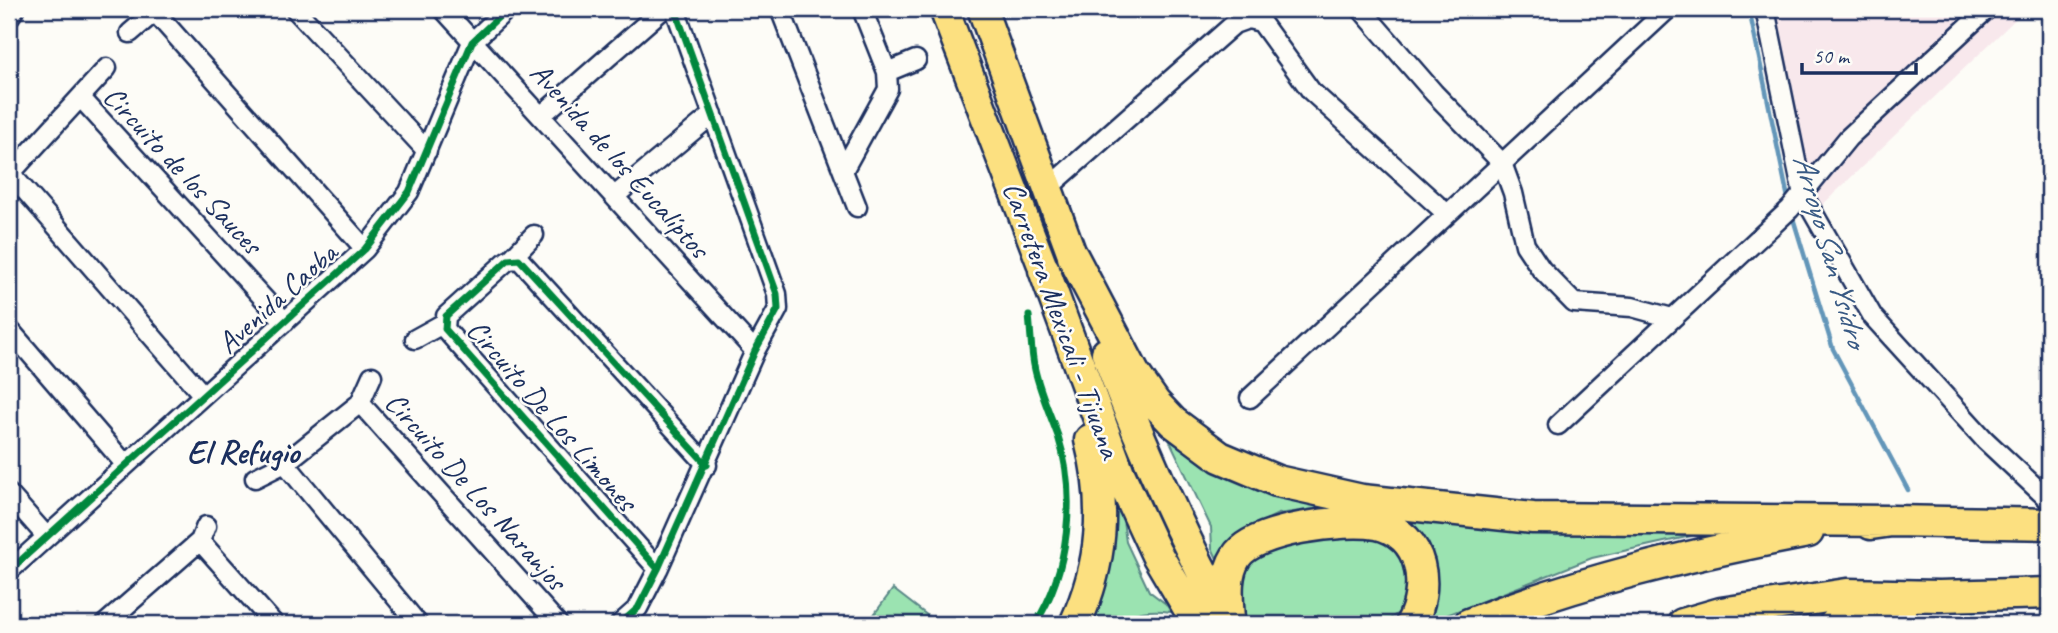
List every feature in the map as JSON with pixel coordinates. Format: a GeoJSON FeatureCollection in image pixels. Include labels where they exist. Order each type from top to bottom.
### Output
{"type":"FeatureCollection","features":[{"type":"Feature","properties":{"kind":"highway"},"geometry":{"type":"LineString","coordinates":[[1073,257],[1134,373],[1173,422],[1220,457],[1277,481],[1362,500],[1533,518],[2049,524]]}},
{"type":"Feature","properties":{"kind":"highway","name":"Carretera Mexicali - Tijuana"},"geometry":{"type":"LineString","coordinates":[[1073,257],[1147,458],[1183,537],[1229,624]]}},
{"type":"Feature","properties":{"kind":"highway"},"geometry":{"type":"LineString","coordinates":[[1044,270],[1097,467],[1100,491],[1102,515],[1096,570],[1075,624]]}},
{"type":"Feature","properties":{"kind":"highway","name":"Carretera Mexicali - Tijuana"},"geometry":{"type":"LineString","coordinates":[[1044,270],[1119,473],[1156,553],[1198,624]]}},
{"type":"Feature","properties":{"kind":"highway"},"geometry":{"type":"LineString","coordinates":[[1469,624],[1536,598],[1684,555],[1820,530],[1892,521]]}},
{"type":"Feature","properties":{"kind":"highway"},"geometry":{"type":"LineString","coordinates":[[1229,624],[1229,574],[1244,547],[1272,533],[1358,524],[1377,524],[1389,529],[1417,556],[1422,570],[1423,596],[1410,624]]}},
{"type":"Feature","properties":{"kind":"highway"},"geometry":{"type":"LineString","coordinates":[[1684,624],[1721,613],[1847,594],[1940,596],[2049,593]]}},
{"type":"Feature","properties":{"kind":"highway"},"geometry":{"type":"LineString","coordinates":[[1835,624],[1940,596]]}},
{"type":"Feature","properties":{"kind":"main road","name":"Carretera Mexicali - Tijuana"},"geometry":{"type":"LineString","coordinates":[[944,9],[1044,270]]}},
{"type":"Feature","properties":{"kind":"main road","name":"Carretera Mexicali - Tijuana"},"geometry":{"type":"LineString","coordinates":[[982,9],[1073,257]]}},
{"type":"Feature","properties":{"kind":"street"},"geometry":{"type":"LineString","coordinates":[[9,15],[13,9]]}},
{"type":"Feature","properties":{"kind":"street"},"geometry":{"type":"LineString","coordinates":[[295,9],[427,151]]}},
{"type":"Feature","properties":{"kind":"street","name":"Avenida de los Eucalíptos"},"geometry":{"type":"LineString","coordinates":[[443,9],[616,195],[755,351]]}},
{"type":"Feature","properties":{"kind":"street","name":"Avenida Caoba"},"geometry":{"type":"LineString","coordinates":[[9,571],[365,249],[409,192],[472,42],[507,9]]}},
{"type":"Feature","properties":{"kind":"street"},"geometry":{"type":"LineString","coordinates":[[542,115],[663,9]]}},
{"type":"Feature","properties":{"kind":"street"},"geometry":{"type":"LineString","coordinates":[[621,624],[638,608],[658,569],[755,351],[778,309],[777,294],[713,114],[676,12],[671,9]]}},
{"type":"Feature","properties":{"kind":"street"},"geometry":{"type":"LineString","coordinates":[[780,9],[857,207]]}},
{"type":"Feature","properties":{"kind":"street"},"geometry":{"type":"LineString","coordinates":[[844,169],[888,89],[887,72],[862,9]]}},
{"type":"Feature","properties":{"kind":"street"},"geometry":{"type":"LineString","coordinates":[[1360,9],[1434,93],[1502,163],[1525,245],[1541,269],[1574,303],[1632,307],[1672,318]]}},
{"type":"Feature","properties":{"kind":"street"},"geometry":{"type":"LineString","coordinates":[[1250,398],[1668,9]]}},
{"type":"Feature","properties":{"kind":"street"},"geometry":{"type":"LineString","coordinates":[[1765,9],[1803,195],[1873,317],[1985,440],[2049,500]]}},
{"type":"Feature","properties":{"kind":"street"},"geometry":{"type":"LineString","coordinates":[[1558,425],[1803,195],[1848,138],[1987,9]]}},
{"type":"Feature","properties":{"kind":"street"},"geometry":{"type":"LineString","coordinates":[[130,33],[156,11],[365,249]]}},
{"type":"Feature","properties":{"kind":"street"},"geometry":{"type":"LineString","coordinates":[[1048,188],[1234,24],[1252,14],[1261,22],[1311,91],[1447,214]]}},
{"type":"Feature","properties":{"kind":"street"},"geometry":{"type":"LineString","coordinates":[[887,72],[916,60]]}},
{"type":"Feature","properties":{"kind":"street"},"geometry":{"type":"LineString","coordinates":[[81,98],[107,68]]}},
{"type":"Feature","properties":{"kind":"street","name":"Circuito de los Sauces"},"geometry":{"type":"LineString","coordinates":[[203,395],[10,174],[81,98],[285,322]]}},
{"type":"Feature","properties":{"kind":"street"},"geometry":{"type":"LineString","coordinates":[[616,195],[713,114]]}},
{"type":"Feature","properties":{"kind":"street","name":"Circuito De Los Limones"},"geometry":{"type":"LineString","coordinates":[[534,235],[446,316],[444,323],[454,339],[658,569]]}},
{"type":"Feature","properties":{"kind":"street"},"geometry":{"type":"LineString","coordinates":[[513,257],[519,259],[706,465]]}},
{"type":"Feature","properties":{"kind":"street"},"geometry":{"type":"LineString","coordinates":[[415,339],[444,323]]}},
{"type":"Feature","properties":{"kind":"street"},"geometry":{"type":"LineString","coordinates":[[9,329],[125,464]]}},
{"type":"Feature","properties":{"kind":"street"},"geometry":{"type":"LineString","coordinates":[[360,403],[372,376]]}},
{"type":"Feature","properties":{"kind":"street","name":"Circuito De Los Naranjos"},"geometry":{"type":"LineString","coordinates":[[256,478],[285,463],[360,403],[558,624]]}},
{"type":"Feature","properties":{"kind":"street"},"geometry":{"type":"LineString","coordinates":[[285,463],[418,624]]}},
{"type":"Feature","properties":{"kind":"street"},"geometry":{"type":"LineString","coordinates":[[9,494],[46,536]]}},
{"type":"Feature","properties":{"kind":"street"},"geometry":{"type":"LineString","coordinates":[[105,624],[124,618],[203,533],[274,624]]}},
{"type":"Feature","properties":{"kind":"shaded area"},"geometry":{"type":"Polygon","coordinates":[[[1770,9],[2026,9],[1814,213],[1770,9]]]}},
{"type":"Feature","properties":{"kind":"green space"},"geometry":{"type":"Polygon","coordinates":[[[1154,408],[1281,489],[1732,527],[1592,558],[1424,624],[1436,598],[1435,559],[1417,531],[1363,508],[1315,509],[1278,514],[1247,529],[1228,545],[1220,565],[1212,548],[1211,527],[1154,408]]]}},
{"type":"Feature","properties":{"kind":"green space"},"geometry":{"type":"Polygon","coordinates":[[[1114,497],[1122,513],[1126,542],[1149,591],[1166,604],[1171,612],[1146,611],[1085,624],[1114,497]]]}},
{"type":"Feature","properties":{"kind":"green space"},"geometry":{"type":"Polygon","coordinates":[[[1326,533],[1390,538],[1413,582],[1402,610],[1383,624],[1244,624],[1242,591],[1249,563],[1269,548],[1326,533]]]}},
{"type":"Feature","properties":{"kind":"green space"},"geometry":{"type":"Polygon","coordinates":[[[893,589],[928,616],[922,624],[867,624],[893,589]]]}},
{"type":"Feature","properties":{"kind":"waterway","name":"Arroyo San Ysidro"},"geometry":{"type":"LineString","coordinates":[[1749,9],[1789,203]]}},
{"type":"Feature","properties":{"kind":"waterway","name":"Arroyo San Ysidro"},"geometry":{"type":"LineString","coordinates":[[1792,215],[1833,349],[1908,490]]}},
{"type":"Feature","properties":{"kind":"waterway","name":"Arroyo San Ysidro"},"geometry":{"type":"LineString","coordinates":[[1974,614],[1979,624]]}},
{"type":"Feature","properties":{"kind":"cycle path"},"geometry":{"type":"LineString","coordinates":[[9,571],[365,249],[409,192],[472,42],[507,9]]}},
{"type":"Feature","properties":{"kind":"cycle path"},"geometry":{"type":"LineString","coordinates":[[620,624],[638,608],[658,569],[755,351],[778,309],[777,294],[676,12],[672,9]]}},
{"type":"Feature","properties":{"kind":"cycle path"},"geometry":{"type":"LineString","coordinates":[[658,569],[445,329],[446,316],[508,260],[519,259],[707,465]]}},
{"type":"Feature","properties":{"kind":"cycle path"},"geometry":{"type":"LineString","coordinates":[[1029,316],[1035,370],[1064,459],[1068,508],[1056,581],[1035,624]]}},
{"type":"Feature","properties":{"kind":"district","name":"El Refugio"},"geometry":{"type":"Point","coordinates":[243,451]}}]}
